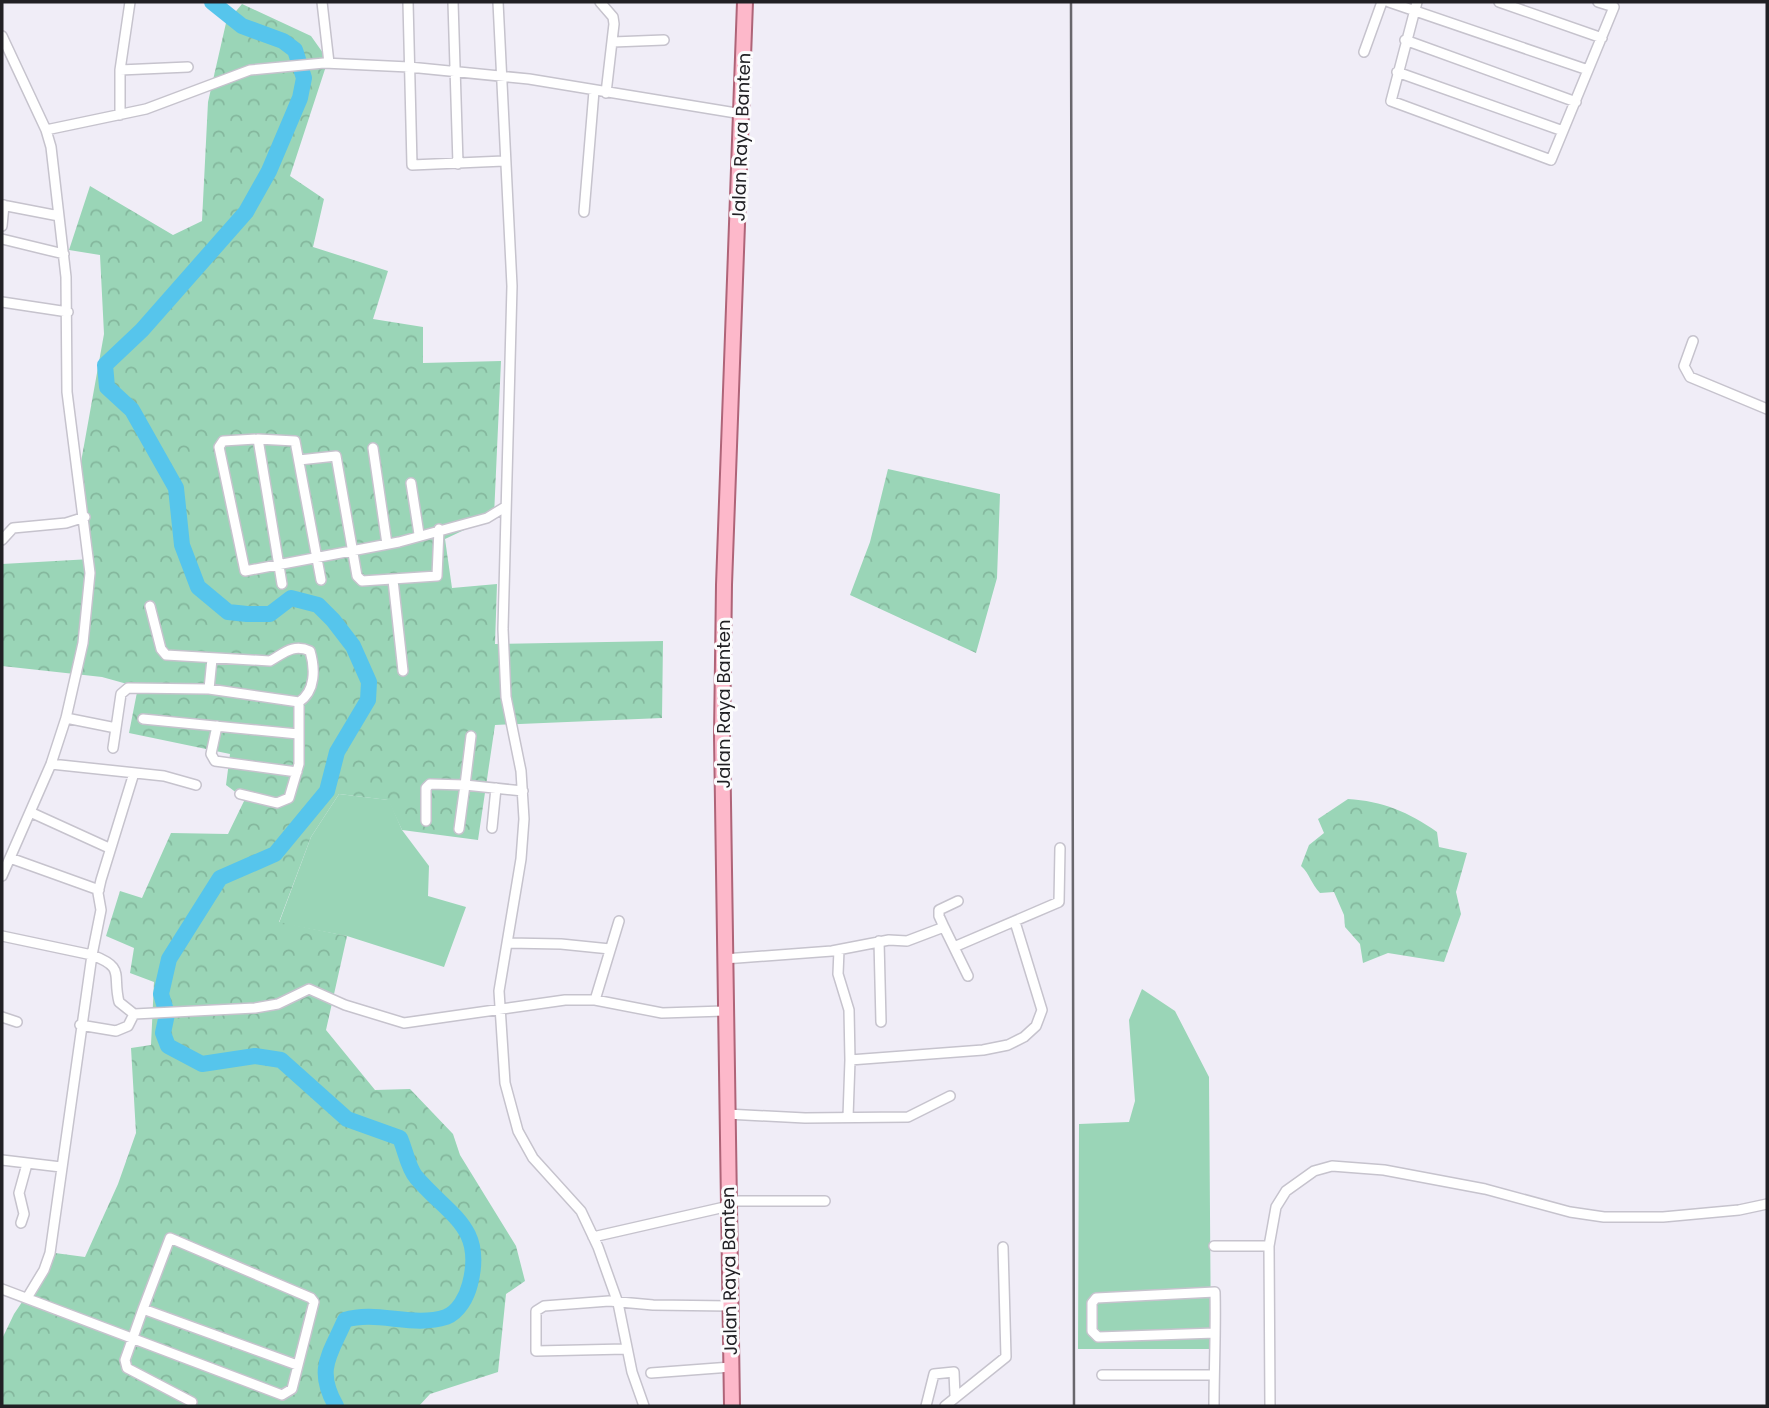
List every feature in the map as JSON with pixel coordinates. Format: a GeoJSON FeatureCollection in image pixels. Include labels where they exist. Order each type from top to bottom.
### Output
{"type":"FeatureCollection","features":[{"type":"Feature","properties":{"kind":"main road","name":"Jalan Raya Banten"},"geometry":{"type":"LineString","coordinates":[[732,1406],[724,1011],[723,585],[745,2]]}},
{"type":"Feature","properties":{"kind":"street"},"geometry":{"type":"LineString","coordinates":[[120,115],[120,70],[130,2]]}},
{"type":"Feature","properties":{"kind":"street"},"geometry":{"type":"LineString","coordinates":[[322,2],[326,63]]}},
{"type":"Feature","properties":{"kind":"street"},"geometry":{"type":"LineString","coordinates":[[408,2],[412,165],[504,161]]}},
{"type":"Feature","properties":{"kind":"street"},"geometry":{"type":"LineString","coordinates":[[453,2],[458,164]]}},
{"type":"Feature","properties":{"kind":"street"},"geometry":{"type":"LineString","coordinates":[[498,2],[512,286],[503,629],[506,697],[523,791],[521,859],[500,980],[505,1083],[518,1130],[533,1158],[581,1211],[593,1237],[618,1303],[626,1349],[644,1406]]}},
{"type":"Feature","properties":{"kind":"street"},"geometry":{"type":"LineString","coordinates":[[600,2],[613,17],[606,93]]}},
{"type":"Feature","properties":{"kind":"street"},"geometry":{"type":"LineString","coordinates":[[1364,52],[1382,2]]}},
{"type":"Feature","properties":{"kind":"street"},"geometry":{"type":"LineString","coordinates":[[1389,2],[1415,6],[1588,70]]}},
{"type":"Feature","properties":{"kind":"street"},"geometry":{"type":"LineString","coordinates":[[1499,2],[1602,38]]}},
{"type":"Feature","properties":{"kind":"street"},"geometry":{"type":"LineString","coordinates":[[1415,6],[1391,102],[1551,160],[1614,8],[1598,2]]}},
{"type":"Feature","properties":{"kind":"street"},"geometry":{"type":"LineString","coordinates":[[2,36],[46,130],[64,254],[68,312],[66,392],[91,566],[86,622],[66,718],[51,764],[2,877]]}},
{"type":"Feature","properties":{"kind":"street"},"geometry":{"type":"LineString","coordinates":[[612,43],[664,40]]}},
{"type":"Feature","properties":{"kind":"street"},"geometry":{"type":"LineString","coordinates":[[1405,40],[1576,102]]}},
{"type":"Feature","properties":{"kind":"street"},"geometry":{"type":"LineString","coordinates":[[46,130],[120,115],[250,70],[326,63],[409,67],[500,77],[742,114]]}},
{"type":"Feature","properties":{"kind":"street"},"geometry":{"type":"LineString","coordinates":[[120,70],[188,67]]}},
{"type":"Feature","properties":{"kind":"street"},"geometry":{"type":"LineString","coordinates":[[1397,72],[1563,131]]}},
{"type":"Feature","properties":{"kind":"street"},"geometry":{"type":"LineString","coordinates":[[584,212],[594,91]]}},
{"type":"Feature","properties":{"kind":"street"},"geometry":{"type":"LineString","coordinates":[[2,226],[3,205],[59,216]]}},
{"type":"Feature","properties":{"kind":"street"},"geometry":{"type":"LineString","coordinates":[[2,239],[64,254]]}},
{"type":"Feature","properties":{"kind":"street"},"geometry":{"type":"LineString","coordinates":[[2,302],[68,312]]}},
{"type":"Feature","properties":{"kind":"street"},"geometry":{"type":"LineString","coordinates":[[1693,341],[1684,366],[1689,377],[1767,409]]}},
{"type":"Feature","properties":{"kind":"street"},"geometry":{"type":"LineString","coordinates":[[258,439],[282,584]]}},
{"type":"Feature","properties":{"kind":"street"},"geometry":{"type":"LineString","coordinates":[[321,580],[316,556],[299,460],[293,440],[223,441],[219,451],[243,570],[316,556],[352,548],[387,544],[487,518],[505,508]]}},
{"type":"Feature","properties":{"kind":"street"},"geometry":{"type":"LineString","coordinates":[[373,448],[387,544]]}},
{"type":"Feature","properties":{"kind":"street"},"geometry":{"type":"LineString","coordinates":[[299,460],[336,456],[359,579],[393,580],[437,576],[439,529]]}},
{"type":"Feature","properties":{"kind":"street"},"geometry":{"type":"LineString","coordinates":[[411,483],[419,534]]}},
{"type":"Feature","properties":{"kind":"street"},"geometry":{"type":"LineString","coordinates":[[2,540],[13,528],[66,523],[85,517]]}},
{"type":"Feature","properties":{"kind":"street"},"geometry":{"type":"LineString","coordinates":[[393,580],[403,671]]}},
{"type":"Feature","properties":{"kind":"street"},"geometry":{"type":"LineString","coordinates":[[113,748],[124,689],[209,689],[299,702],[304,699],[313,677],[312,654],[307,649],[284,650],[270,661],[212,659],[162,653],[150,606]]}},
{"type":"Feature","properties":{"kind":"street"},"geometry":{"type":"LineString","coordinates":[[209,689],[212,659]]}},
{"type":"Feature","properties":{"kind":"street"},"geometry":{"type":"LineString","coordinates":[[240,794],[277,803],[286,801],[297,772],[299,702]]}},
{"type":"Feature","properties":{"kind":"street"},"geometry":{"type":"LineString","coordinates":[[66,718],[116,728]]}},
{"type":"Feature","properties":{"kind":"street"},"geometry":{"type":"LineString","coordinates":[[143,719],[298,734]]}},
{"type":"Feature","properties":{"kind":"street"},"geometry":{"type":"LineString","coordinates":[[217,726],[211,754],[215,761],[297,772]]}},
{"type":"Feature","properties":{"kind":"street"},"geometry":{"type":"LineString","coordinates":[[459,829],[471,736]]}},
{"type":"Feature","properties":{"kind":"street"},"geometry":{"type":"LineString","coordinates":[[51,764],[164,776],[196,785]]}},
{"type":"Feature","properties":{"kind":"street"},"geometry":{"type":"LineString","coordinates":[[27,1298],[44,1270],[50,1253],[71,1112],[80,1025],[101,910],[99,890],[109,848],[134,773]]}},
{"type":"Feature","properties":{"kind":"street"},"geometry":{"type":"LineString","coordinates":[[426,821],[426,788],[430,784],[523,791]]}},
{"type":"Feature","properties":{"kind":"street"},"geometry":{"type":"LineString","coordinates":[[492,828],[496,788]]}},
{"type":"Feature","properties":{"kind":"street"},"geometry":{"type":"LineString","coordinates":[[30,812],[109,848]]}},
{"type":"Feature","properties":{"kind":"street"},"geometry":{"type":"LineString","coordinates":[[954,947],[1059,902],[1060,848]]}},
{"type":"Feature","properties":{"kind":"street"},"geometry":{"type":"LineString","coordinates":[[10,858],[99,890]]}},
{"type":"Feature","properties":{"kind":"street"},"geometry":{"type":"LineString","coordinates":[[958,901],[939,910],[944,927],[968,976]]}},
{"type":"Feature","properties":{"kind":"street"},"geometry":{"type":"LineString","coordinates":[[595,1000],[619,921]]}},
{"type":"Feature","properties":{"kind":"street"},"geometry":{"type":"LineString","coordinates":[[850,1060],[983,1050],[1008,1045],[1024,1037],[1036,1026],[1042,1010],[1015,922]]}},
{"type":"Feature","properties":{"kind":"street"},"geometry":{"type":"LineString","coordinates":[[724,959],[839,950],[879,941],[907,941],[944,927]]}},
{"type":"Feature","properties":{"kind":"street"},"geometry":{"type":"LineString","coordinates":[[2,936],[92,955],[109,962],[117,972],[119,1002],[137,1013],[278,1004],[309,989],[345,1005],[404,1023],[542,1002],[595,1000],[662,1013],[724,1011]]}},
{"type":"Feature","properties":{"kind":"street"},"geometry":{"type":"LineString","coordinates":[[879,941],[881,1022]]}},
{"type":"Feature","properties":{"kind":"street"},"geometry":{"type":"LineString","coordinates":[[507,943],[561,944],[610,949]]}},
{"type":"Feature","properties":{"kind":"street"},"geometry":{"type":"LineString","coordinates":[[839,950],[838,974],[849,1010],[848,1117]]}},
{"type":"Feature","properties":{"kind":"street"},"geometry":{"type":"LineString","coordinates":[[80,1025],[116,1031],[128,1026],[137,1013]]}},
{"type":"Feature","properties":{"kind":"street"},"geometry":{"type":"LineString","coordinates":[[2,1017],[17,1022]]}},
{"type":"Feature","properties":{"kind":"street"},"geometry":{"type":"LineString","coordinates":[[727,1114],[908,1117],[950,1096]]}},
{"type":"Feature","properties":{"kind":"street"},"geometry":{"type":"LineString","coordinates":[[2,1160],[61,1167]]}},
{"type":"Feature","properties":{"kind":"street"},"geometry":{"type":"LineString","coordinates":[[21,1223],[24,1214],[19,1193],[27,1164]]}},
{"type":"Feature","properties":{"kind":"street"},"geometry":{"type":"LineString","coordinates":[[1270,1406],[1269,1246],[1276,1207],[1286,1191],[1314,1171],[1332,1166],[1384,1170],[1485,1189],[1570,1212],[1604,1217],[1663,1217],[1740,1210],[1767,1204]]}},
{"type":"Feature","properties":{"kind":"street"},"geometry":{"type":"LineString","coordinates":[[593,1237],[729,1203],[825,1201]]}},
{"type":"Feature","properties":{"kind":"street"},"geometry":{"type":"LineString","coordinates":[[2,1289],[27,1298],[132,1338],[282,1395],[292,1389],[313,1309],[311,1298],[174,1238],[167,1240],[132,1338],[125,1360],[131,1372],[192,1402]]}},
{"type":"Feature","properties":{"kind":"street"},"geometry":{"type":"LineString","coordinates":[[1214,1246],[1269,1246]]}},
{"type":"Feature","properties":{"kind":"street"},"geometry":{"type":"LineString","coordinates":[[945,1406],[1006,1357],[1003,1247]]}},
{"type":"Feature","properties":{"kind":"street"},"geometry":{"type":"LineString","coordinates":[[1214,1406],[1215,1333],[1215,1292],[1096,1298],[1092,1303],[1092,1331],[1098,1337],[1215,1333]]}},
{"type":"Feature","properties":{"kind":"street"},"geometry":{"type":"LineString","coordinates":[[626,1349],[541,1351],[535,1347],[536,1311],[540,1308],[618,1303],[730,1306]]}},
{"type":"Feature","properties":{"kind":"street"},"geometry":{"type":"LineString","coordinates":[[143,1309],[297,1365]]}},
{"type":"Feature","properties":{"kind":"street"},"geometry":{"type":"LineString","coordinates":[[651,1373],[731,1367]]}},
{"type":"Feature","properties":{"kind":"street"},"geometry":{"type":"LineString","coordinates":[[926,1406],[934,1374],[938,1372],[954,1372],[956,1396]]}},
{"type":"Feature","properties":{"kind":"street"},"geometry":{"type":"LineString","coordinates":[[1102,1375],[1214,1375]]}},
{"type":"Feature","properties":{"kind":"green space"},"geometry":{"type":"Polygon","coordinates":[[[242,4],[311,36],[328,60],[290,176],[324,199],[313,247],[388,271],[373,319],[423,327],[423,363],[501,361],[494,516],[445,539],[452,588],[497,584],[495,644],[663,641],[662,718],[495,725],[478,840],[402,830],[388,800],[339,794],[311,837],[279,922],[347,936],[326,1030],[375,1090],[410,1089],[453,1134],[460,1155],[516,1246],[525,1281],[506,1294],[498,1372],[430,1394],[419,1406],[2,1406],[2,1339],[14,1314],[55,1253],[85,1257],[118,1184],[136,1133],[131,1048],[151,1045],[154,982],[130,973],[134,948],[106,936],[120,891],[142,898],[171,833],[228,834],[245,799],[226,785],[230,754],[129,733],[138,687],[102,677],[2,666],[2,564],[91,559],[81,462],[104,334],[100,255],[69,250],[90,186],[173,235],[202,221],[208,102],[226,23],[242,4]]]}},
{"type":"Feature","properties":{"kind":"green space"},"geometry":{"type":"Polygon","coordinates":[[[888,469],[1000,494],[997,578],[976,653],[850,595],[870,542],[888,469]]]}},
{"type":"Feature","properties":{"kind":"green space"},"geometry":{"type":"Polygon","coordinates":[[[339,794],[389,800],[402,830],[429,866],[428,896],[466,907],[444,967],[347,936],[279,923],[311,837],[339,794]]]}},
{"type":"Feature","properties":{"kind":"green space"},"geometry":{"type":"Polygon","coordinates":[[[1348,799],[1372,802],[1406,813],[1437,832],[1439,847],[1467,853],[1456,892],[1461,914],[1444,962],[1388,953],[1363,963],[1360,944],[1345,927],[1344,915],[1334,892],[1320,893],[1301,866],[1309,845],[1324,833],[1318,819],[1348,799]]]}},
{"type":"Feature","properties":{"kind":"green space"},"geometry":{"type":"Polygon","coordinates":[[[1142,989],[1175,1011],[1209,1077],[1211,1349],[1078,1349],[1079,1124],[1129,1122],[1135,1101],[1129,1020],[1142,989]]]}},
{"type":"Feature","properties":{"kind":"waterway"},"geometry":{"type":"LineString","coordinates":[[212,2],[242,26],[283,41],[295,50],[304,78],[300,98],[269,171],[246,212],[142,330],[105,365],[107,387],[132,410],[176,488],[182,545],[198,587],[228,612],[270,614],[291,598],[318,605],[353,646],[369,682],[368,700],[337,752],[327,791],[275,854],[220,878],[169,959],[161,994],[167,1014],[163,1033],[168,1046],[202,1064],[255,1056],[281,1060],[347,1119],[400,1138],[413,1173],[461,1223],[472,1248],[473,1264],[469,1289],[462,1303],[451,1315],[421,1321],[370,1317],[345,1320],[327,1362],[326,1382],[336,1406]]}},
{"type":"Feature","properties":{"kind":"railway"},"geometry":{"type":"LineString","coordinates":[[1071,2],[1074,1406]]}}]}
